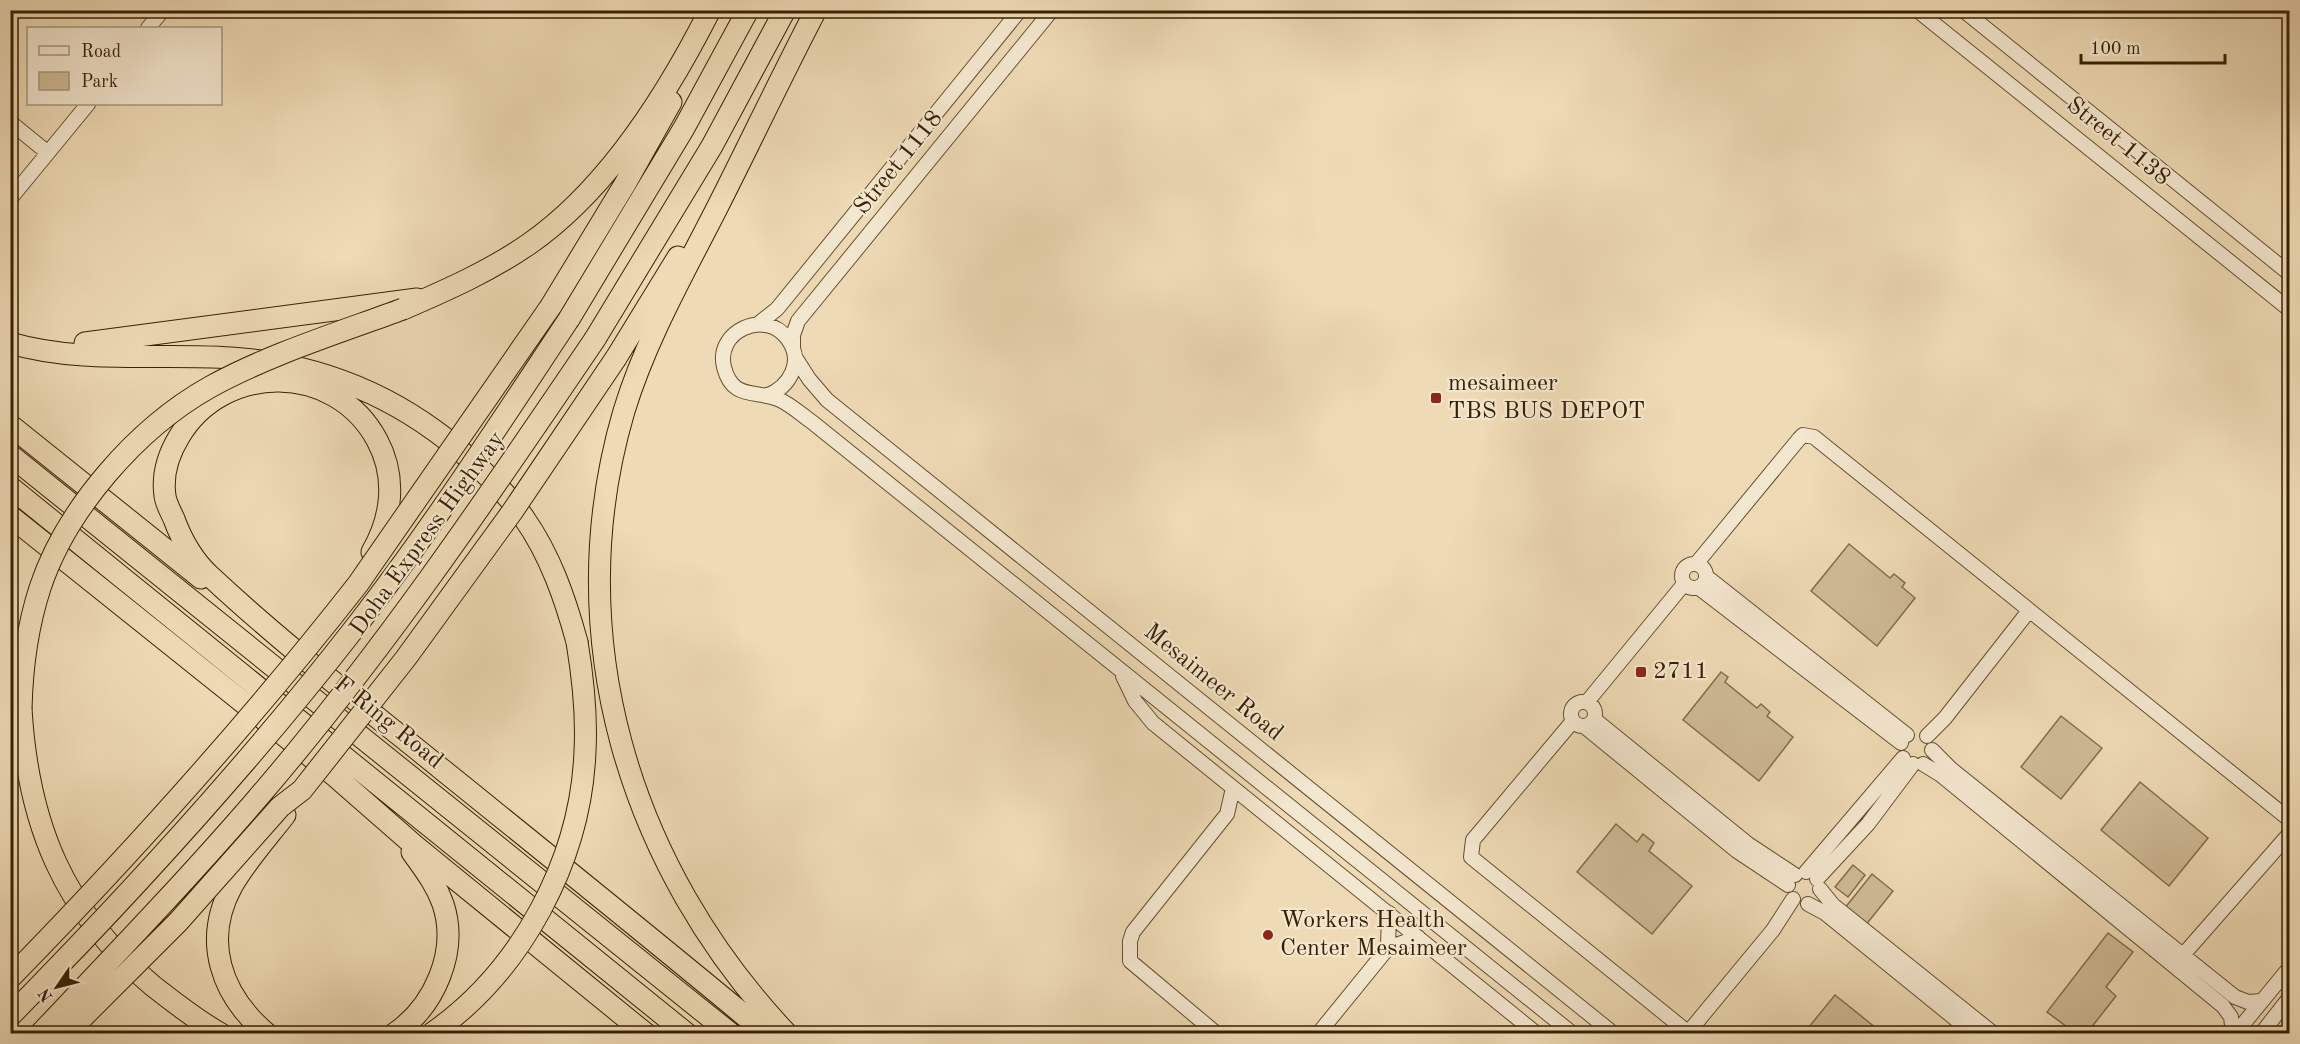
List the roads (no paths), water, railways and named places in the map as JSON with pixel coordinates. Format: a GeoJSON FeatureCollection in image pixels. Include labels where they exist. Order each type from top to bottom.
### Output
{"type":"FeatureCollection","features":[{"type":"Feature","properties":{"kind":"highway"},"geometry":{"type":"LineString","coordinates":[[221,1034],[183,1010],[139,974],[104,940],[85,916],[53,858],[30,789],[21,709],[24,654],[41,585],[74,521],[107,474],[135,443],[179,406],[240,372],[432,296],[497,264],[551,228],[606,174],[634,135],[696,38],[710,10]]}},
{"type":"Feature","properties":{"kind":"highway","name":"Doha Express Highway"},"geometry":{"type":"LineString","coordinates":[[10,1016],[77,948],[236,772],[355,627],[451,495],[569,319],[684,128],[748,10]]}},
{"type":"Feature","properties":{"kind":"highway","name":"Doha Express Highway"},"geometry":{"type":"LineString","coordinates":[[40,1034],[256,800],[380,646],[490,494],[595,339],[712,146],[785,10]]}},
{"type":"Feature","properties":{"kind":"highway"},"geometry":{"type":"LineString","coordinates":[[787,1034],[743,982],[696,917],[672,875],[633,786],[620,740],[602,646],[599,562],[604,509],[624,412],[651,340],[816,10]]}},
{"type":"Feature","properties":{"kind":"highway"},"geometry":{"type":"LineString","coordinates":[[10,978],[144,837],[330,620],[358,584],[550,306],[625,184],[674,97],[696,38]]}},
{"type":"Feature","properties":{"kind":"highway"},"geometry":{"type":"LineString","coordinates":[[266,1033],[235,1000],[225,982],[219,961],[219,929],[232,886],[302,790],[406,658],[512,512],[616,358],[760,123]]}},
{"type":"Feature","properties":{"kind":"highway"},"geometry":{"type":"LineString","coordinates":[[10,342],[46,345],[90,343],[432,296]]}},
{"type":"Feature","properties":{"kind":"highway"},"geometry":{"type":"LineString","coordinates":[[10,342],[69,353],[230,358],[282,363],[376,394],[406,410],[448,440],[485,474],[523,516],[557,580],[577,642],[584,686],[585,753],[579,802],[568,844],[546,899],[504,964],[461,1010],[431,1034]]}},
{"type":"Feature","properties":{"kind":"highway"},"geometry":{"type":"LineString","coordinates":[[266,627],[197,562],[177,529],[165,499],[166,465],[176,442],[199,411],[222,395],[258,381],[282,380],[306,383],[344,401],[371,429],[385,460],[390,491],[381,536],[330,620]]}},
{"type":"Feature","properties":{"kind":"highway"},"geometry":{"type":"LineString","coordinates":[[10,425],[266,627],[767,1034]]}},
{"type":"Feature","properties":{"kind":"highway","name":"F Ring Road"},"geometry":{"type":"LineString","coordinates":[[10,455],[731,1034]]}},
{"type":"Feature","properties":{"kind":"highway"},"geometry":{"type":"LineString","coordinates":[[10,487],[687,1034]]}},
{"type":"Feature","properties":{"kind":"highway"},"geometry":{"type":"LineString","coordinates":[[10,516],[335,776],[415,846],[646,1034]]}},
{"type":"Feature","properties":{"kind":"highway"},"geometry":{"type":"LineString","coordinates":[[335,776],[408,847],[434,883],[443,905],[447,934],[442,973],[421,1011],[394,1034]]}},
{"type":"Feature","properties":{"kind":"highway"},"geometry":{"type":"LineString","coordinates":[[66,1034],[178,922],[280,807],[302,790]]}},
{"type":"Feature","properties":{"kind":"street"},"geometry":{"type":"LineString","coordinates":[[149,27],[163,10]]}},
{"type":"Feature","properties":{"kind":"street","name":"Street 1118"},"geometry":{"type":"LineString","coordinates":[[758,324],[777,309],[1020,10]]}},
{"type":"Feature","properties":{"kind":"street","name":"Street 1118"},"geometry":{"type":"LineString","coordinates":[[794,353],[793,335],[798,321],[1053,10]]}},
{"type":"Feature","properties":{"kind":"street","name":"Street 1138"},"geometry":{"type":"LineString","coordinates":[[1917,10],[2289,310]]}},
{"type":"Feature","properties":{"kind":"street","name":"Street 1138"},"geometry":{"type":"LineString","coordinates":[[1964,10],[2289,274]]}},
{"type":"Feature","properties":{"kind":"street"},"geometry":{"type":"LineString","coordinates":[[10,199],[87,105]]}},
{"type":"Feature","properties":{"kind":"street"},"geometry":{"type":"LineString","coordinates":[[10,122],[48,153]]}},
{"type":"Feature","properties":{"kind":"street"},"geometry":{"type":"LineString","coordinates":[[758,324],[780,330],[794,353],[794,368],[784,386],[766,396],[754,396],[733,385],[723,364],[728,340],[746,326],[758,324]]}},
{"type":"Feature","properties":{"kind":"street","name":"Mesaimeer Road"},"geometry":{"type":"LineString","coordinates":[[794,353],[809,379],[827,400],[1614,1034]]}},
{"type":"Feature","properties":{"kind":"street","name":"Mesaimeer Road"},"geometry":{"type":"LineString","coordinates":[[766,396],[780,400],[812,422],[1573,1034]]}},
{"type":"Feature","properties":{"kind":"street"},"geometry":{"type":"LineString","coordinates":[[1703,582],[1692,589],[1684,584],[1682,576],[1684,568],[1696,564],[1799,439],[1803,435],[1814,437],[2028,612],[2289,820]]}},
{"type":"Feature","properties":{"kind":"street"},"geometry":{"type":"LineString","coordinates":[[1696,564],[1703,568],[1703,582]]}},
{"type":"Feature","properties":{"kind":"street"},"geometry":{"type":"LineString","coordinates":[[1703,582],[1904,739],[1913,762],[1936,771],[2219,1003],[2231,1017],[2234,1034]]}},
{"type":"Feature","properties":{"kind":"street"},"geometry":{"type":"LineString","coordinates":[[1587,702],[1684,584]]}},
{"type":"Feature","properties":{"kind":"street"},"geometry":{"type":"LineString","coordinates":[[1927,736],[1946,718],[2028,612]]}},
{"type":"Feature","properties":{"kind":"street"},"geometry":{"type":"LineString","coordinates":[[1123,674],[1135,701],[1146,716],[1537,1034]]}},
{"type":"Feature","properties":{"kind":"street"},"geometry":{"type":"LineString","coordinates":[[1932,750],[1913,762],[1805,880],[1766,939],[1688,1033],[1471,857],[1469,849],[1473,840],[1584,722],[1594,709],[1587,702],[1579,702],[1573,706],[1571,714],[1584,722],[1737,851],[1805,880],[1994,1034]]}},
{"type":"Feature","properties":{"kind":"street"},"geometry":{"type":"LineString","coordinates":[[1904,739],[1919,732],[1927,736],[1932,750],[1951,769],[2230,993],[2248,1002],[2262,1001]]}},
{"type":"Feature","properties":{"kind":"street"},"geometry":{"type":"LineString","coordinates":[[1217,1034],[1130,961],[1129,952],[1133,932],[1227,814],[1233,788]]}},
{"type":"Feature","properties":{"kind":"street"},"geometry":{"type":"LineString","coordinates":[[1227,814],[1254,804]]}},
{"type":"Feature","properties":{"kind":"street"},"geometry":{"type":"LineString","coordinates":[[2183,955],[2289,833]]}},
{"type":"Feature","properties":{"kind":"street"},"geometry":{"type":"LineString","coordinates":[[1805,880],[1817,898],[1808,904]]}},
{"type":"Feature","properties":{"kind":"street"},"geometry":{"type":"LineString","coordinates":[[1354,884],[1395,892]]}},
{"type":"Feature","properties":{"kind":"street"},"geometry":{"type":"LineString","coordinates":[[1793,899],[1825,913],[1974,1034]]}},
{"type":"Feature","properties":{"kind":"street"},"geometry":{"type":"LineString","coordinates":[[1388,948],[1389,913]]}},
{"type":"Feature","properties":{"kind":"street"},"geometry":{"type":"LineString","coordinates":[[1318,1034],[1388,948],[1418,936]]}},
{"type":"Feature","properties":{"kind":"street"},"geometry":{"type":"LineString","coordinates":[[1470,952],[1493,996]]}},
{"type":"Feature","properties":{"kind":"street"},"geometry":{"type":"LineString","coordinates":[[2234,1034],[2289,967]]}},
{"type":"Feature","properties":{"kind":"street"},"geometry":{"type":"LineString","coordinates":[[2219,1003],[2228,1001],[2230,993]]}},
{"type":"Feature","properties":{"kind":"street"},"geometry":{"type":"LineString","coordinates":[[2261,1034],[2289,997]]}},
{"type":"Feature","properties":{"kind":"place","name":"mesaimeer TBS BUS DEPOT"},"geometry":{"type":"Point","coordinates":[1436,398]}},
{"type":"Feature","properties":{"kind":"place","name":"2711"},"geometry":{"type":"Point","coordinates":[1641,672]}},
{"type":"Feature","properties":{"kind":"place","name":"Workers Health Center Mesaimeer"},"geometry":{"type":"Point","coordinates":[1268,935]}}]}
